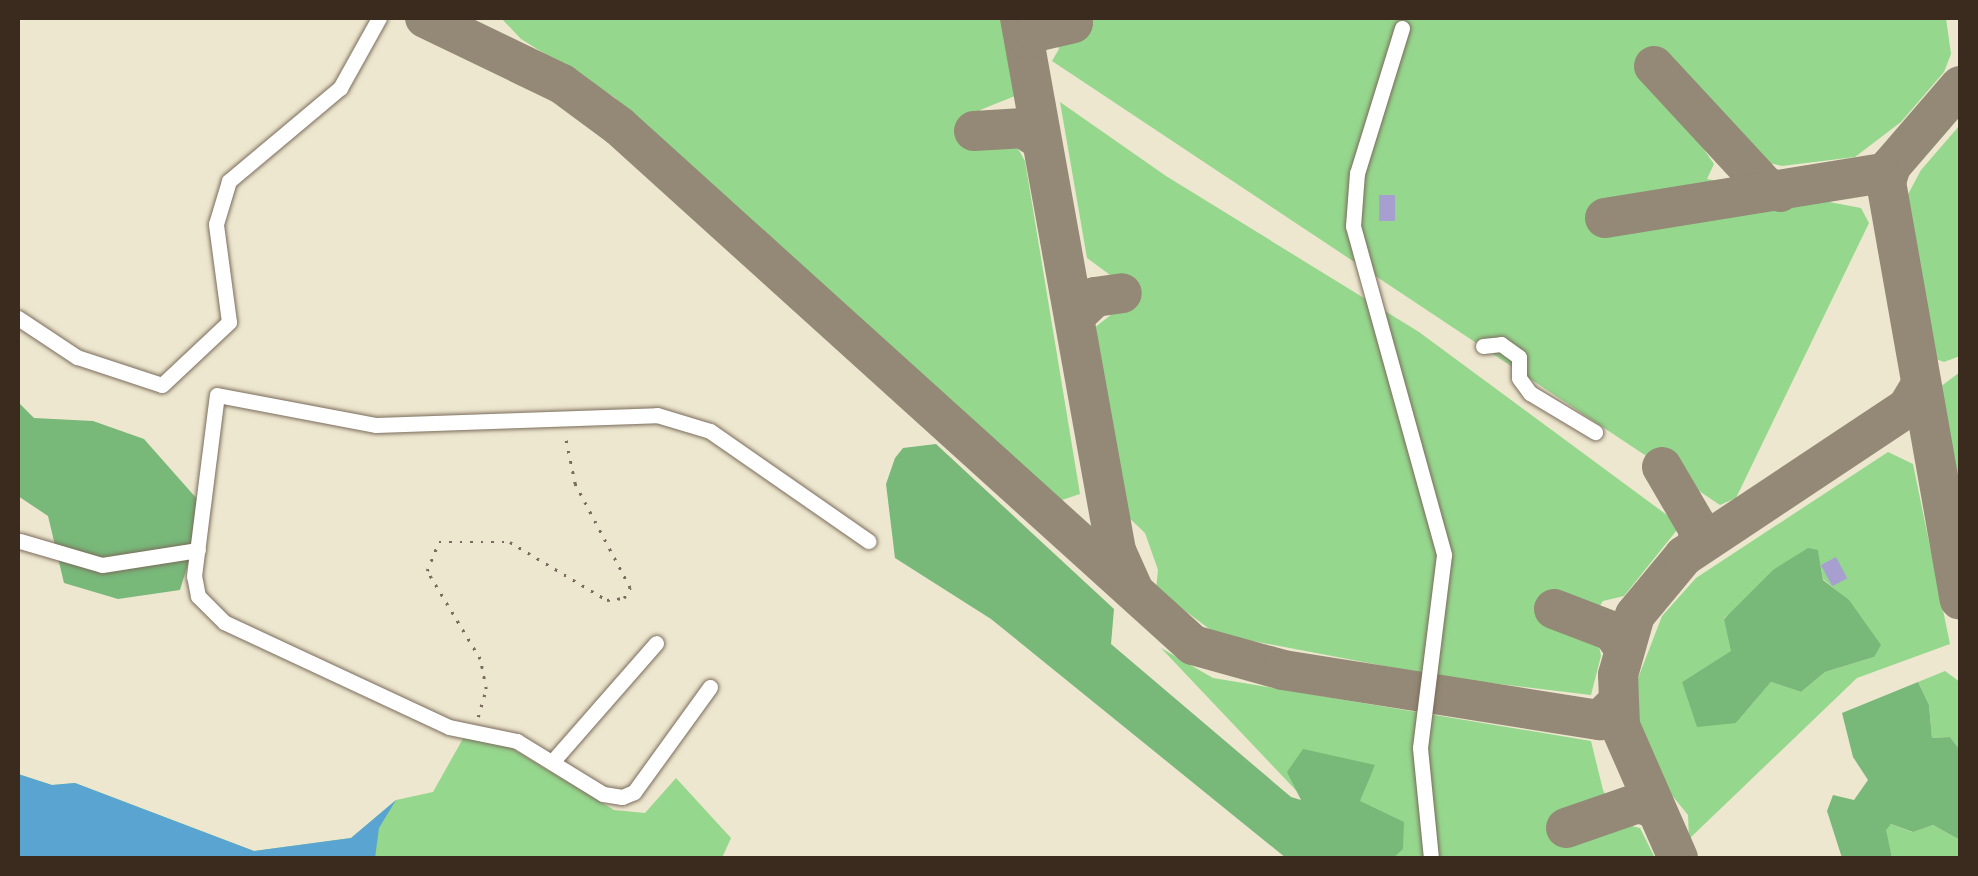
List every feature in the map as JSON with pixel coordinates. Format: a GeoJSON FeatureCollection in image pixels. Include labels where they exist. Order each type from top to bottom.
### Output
{"type":"FeatureCollection","features":[{"type":"Feature","properties":{"kind":"lane"},"geometry":{"type":"LineString","coordinates":[[18,318],[77,357],[162,386],[229,322],[216,224],[228,181],[340,88],[378,18]]}},
{"type":"Feature","properties":{"kind":"lane"},"geometry":{"type":"LineString","coordinates":[[1401,21],[1357,173],[1352,226],[1444,555],[1420,748],[1431,858]]}},
{"type":"Feature","properties":{"kind":"lane"},"geometry":{"type":"LineString","coordinates":[[1483,346],[1501,344],[1519,357],[1519,378],[1530,394],[1595,432]]}},
{"type":"Feature","properties":{"kind":"lane"},"geometry":{"type":"LineString","coordinates":[[710,687],[634,792],[603,794],[517,741],[474,728],[450,727],[224,622],[198,596],[198,550],[217,395],[376,425],[657,415],[710,431],[868,541]]}},
{"type":"Feature","properties":{"kind":"lane"},"geometry":{"type":"LineString","coordinates":[[20,541],[102,565],[198,550]]}},
{"type":"Feature","properties":{"kind":"lane"},"geometry":{"type":"LineString","coordinates":[[552,762],[656,642]]}},
{"type":"Feature","properties":{"kind":"path"},"geometry":{"type":"LineString","coordinates":[[474,728],[486,689],[480,659],[427,570],[438,542],[510,542],[607,600],[624,598],[630,588],[574,484],[565,425]]}},
{"type":"Feature","properties":{"kind":"green space"},"geometry":{"type":"Polygon","coordinates":[[[501,18],[1003,18],[1015,96],[980,110],[987,148],[1017,147],[1025,161],[1080,494],[1062,500],[1039,483],[614,97],[521,39],[501,18]]]}},
{"type":"Feature","properties":{"kind":"green space"},"geometry":{"type":"Polygon","coordinates":[[[1050,18],[1946,18],[1951,54],[1944,72],[1901,122],[1855,157],[1782,166],[1703,148],[1714,164],[1707,179],[1861,208],[1869,223],[1736,498],[1720,505],[1052,61],[1059,49],[1050,18]]]}},
{"type":"Feature","properties":{"kind":"green space"},"geometry":{"type":"Polygon","coordinates":[[[1060,102],[1166,176],[1419,332],[1675,521],[1677,530],[1624,596],[1603,601],[1582,634],[1599,645],[1601,656],[1591,695],[1442,677],[1216,634],[1156,589],[1158,570],[1145,533],[1126,515],[1094,328],[1116,311],[1110,275],[1087,258],[1060,102]]]}},
{"type":"Feature","properties":{"kind":"green space"},"geometry":{"type":"Polygon","coordinates":[[[1960,125],[1960,356],[1944,362],[1933,358],[1905,200],[1921,170],[1960,125]]]}},
{"type":"Feature","properties":{"kind":"green space"},"geometry":{"type":"Polygon","coordinates":[[[1960,372],[1960,492],[1940,387],[1960,372]]]}},
{"type":"Feature","properties":{"kind":"green space"},"geometry":{"type":"Polygon","coordinates":[[[18,402],[34,418],[93,421],[144,439],[205,508],[180,590],[118,599],[64,583],[48,516],[18,496],[18,402]]]}},
{"type":"Feature","properties":{"kind":"green space"},"geometry":{"type":"Polygon","coordinates":[[[936,444],[1114,609],[1111,644],[1291,797],[1301,800],[1287,772],[1303,749],[1375,765],[1360,801],[1404,822],[1403,849],[1393,858],[1286,858],[991,619],[895,558],[886,484],[895,458],[903,448],[936,444]]]}},
{"type":"Feature","properties":{"kind":"green space"},"geometry":{"type":"Polygon","coordinates":[[[1888,452],[1913,464],[1950,644],[1857,678],[1689,839],[1688,815],[1661,782],[1638,727],[1635,686],[1662,616],[1696,578],[1888,452]],[[1818,551],[1724,618],[1732,651],[1682,682],[1736,723],[1771,682],[1801,692],[1825,672],[1874,657],[1849,601],[1823,579],[1818,551]]]}},
{"type":"Feature","properties":{"kind":"green space"},"geometry":{"type":"Polygon","coordinates":[[[1808,548],[1818,550],[1823,580],[1849,600],[1881,645],[1874,657],[1825,672],[1801,692],[1771,682],[1736,723],[1697,727],[1682,682],[1731,651],[1724,619],[1773,570],[1808,548]]]}},
{"type":"Feature","properties":{"kind":"green space"},"geometry":{"type":"Polygon","coordinates":[[[1161,648],[1213,678],[1591,741],[1603,790],[1620,823],[1640,828],[1655,858],[1360,858],[1161,648]]]}},
{"type":"Feature","properties":{"kind":"green space"},"geometry":{"type":"Polygon","coordinates":[[[1945,671],[1960,682],[1960,750],[1950,737],[1932,738],[1929,705],[1918,682],[1945,671]]]}},
{"type":"Feature","properties":{"kind":"green space"},"geometry":{"type":"Polygon","coordinates":[[[1918,682],[1929,705],[1932,738],[1950,737],[1960,750],[1960,840],[1933,825],[1913,832],[1891,824],[1886,830],[1892,858],[1842,858],[1827,811],[1833,795],[1854,800],[1868,780],[1853,757],[1842,713],[1918,682]]]}},
{"type":"Feature","properties":{"kind":"green space"},"geometry":{"type":"Polygon","coordinates":[[[465,735],[493,737],[614,810],[645,813],[676,778],[731,838],[722,858],[18,858],[18,774],[52,785],[75,783],[254,851],[351,838],[396,800],[433,792],[465,735]]]}},
{"type":"Feature","properties":{"kind":"green space"},"geometry":{"type":"Polygon","coordinates":[[[1891,824],[1912,832],[1933,825],[1960,840],[1960,858],[1892,858],[1885,830],[1891,824]]]}},
{"type":"Feature","properties":{"kind":"water"},"geometry":{"type":"Polygon","coordinates":[[[18,774],[52,785],[75,783],[254,851],[351,838],[396,800],[379,828],[375,858],[18,858],[18,774]]]}},
{"type":"Feature","properties":{"kind":"building"},"geometry":{"type":"Polygon","coordinates":[[[1379,195],[1395,195],[1395,221],[1379,221],[1379,195]]]}},
{"type":"Feature","properties":{"kind":"building"},"geometry":{"type":"Polygon","coordinates":[[[1836,557],[1847,578],[1832,586],[1821,565],[1836,557]]]}},
{"type":"Feature","properties":{"kind":"taxiway"},"geometry":{"type":"LineString","coordinates":[[425,18],[562,84],[619,126],[1193,645],[1283,670],[1600,720],[1614,706]]}},
{"type":"Feature","properties":{"kind":"taxiway"},"geometry":{"type":"LineString","coordinates":[[1020,18],[1116,551],[1134,591]]}},
{"type":"Feature","properties":{"kind":"taxiway"},"geometry":{"type":"LineString","coordinates":[[1029,40],[1035,32],[1073,23]]}},
{"type":"Feature","properties":{"kind":"taxiway"},"geometry":{"type":"LineString","coordinates":[[1654,66],[1765,186],[1780,192]]}},
{"type":"Feature","properties":{"kind":"taxiway"},"geometry":{"type":"LineString","coordinates":[[1960,86],[1891,166],[1886,182],[1960,600]]}},
{"type":"Feature","properties":{"kind":"taxiway"},"geometry":{"type":"LineString","coordinates":[[974,131],[1024,128],[1033,135]]}},
{"type":"Feature","properties":{"kind":"taxiway"},"geometry":{"type":"LineString","coordinates":[[1605,218],[1878,174]]}},
{"type":"Feature","properties":{"kind":"taxiway"},"geometry":{"type":"LineString","coordinates":[[1079,312],[1095,297],[1122,293]]}},
{"type":"Feature","properties":{"kind":"taxiway"},"geometry":{"type":"LineString","coordinates":[[1678,858],[1620,726],[1618,675],[1635,615],[1684,556],[1907,408],[1920,386]]}},
{"type":"Feature","properties":{"kind":"taxiway"},"geometry":{"type":"LineString","coordinates":[[1662,467],[1699,530],[1698,539]]}},
{"type":"Feature","properties":{"kind":"taxiway"},"geometry":{"type":"LineString","coordinates":[[1554,609],[1614,632],[1618,640]]}},
{"type":"Feature","properties":{"kind":"taxiway"},"geometry":{"type":"LineString","coordinates":[[1566,828],[1638,803],[1647,806]]}}]}
